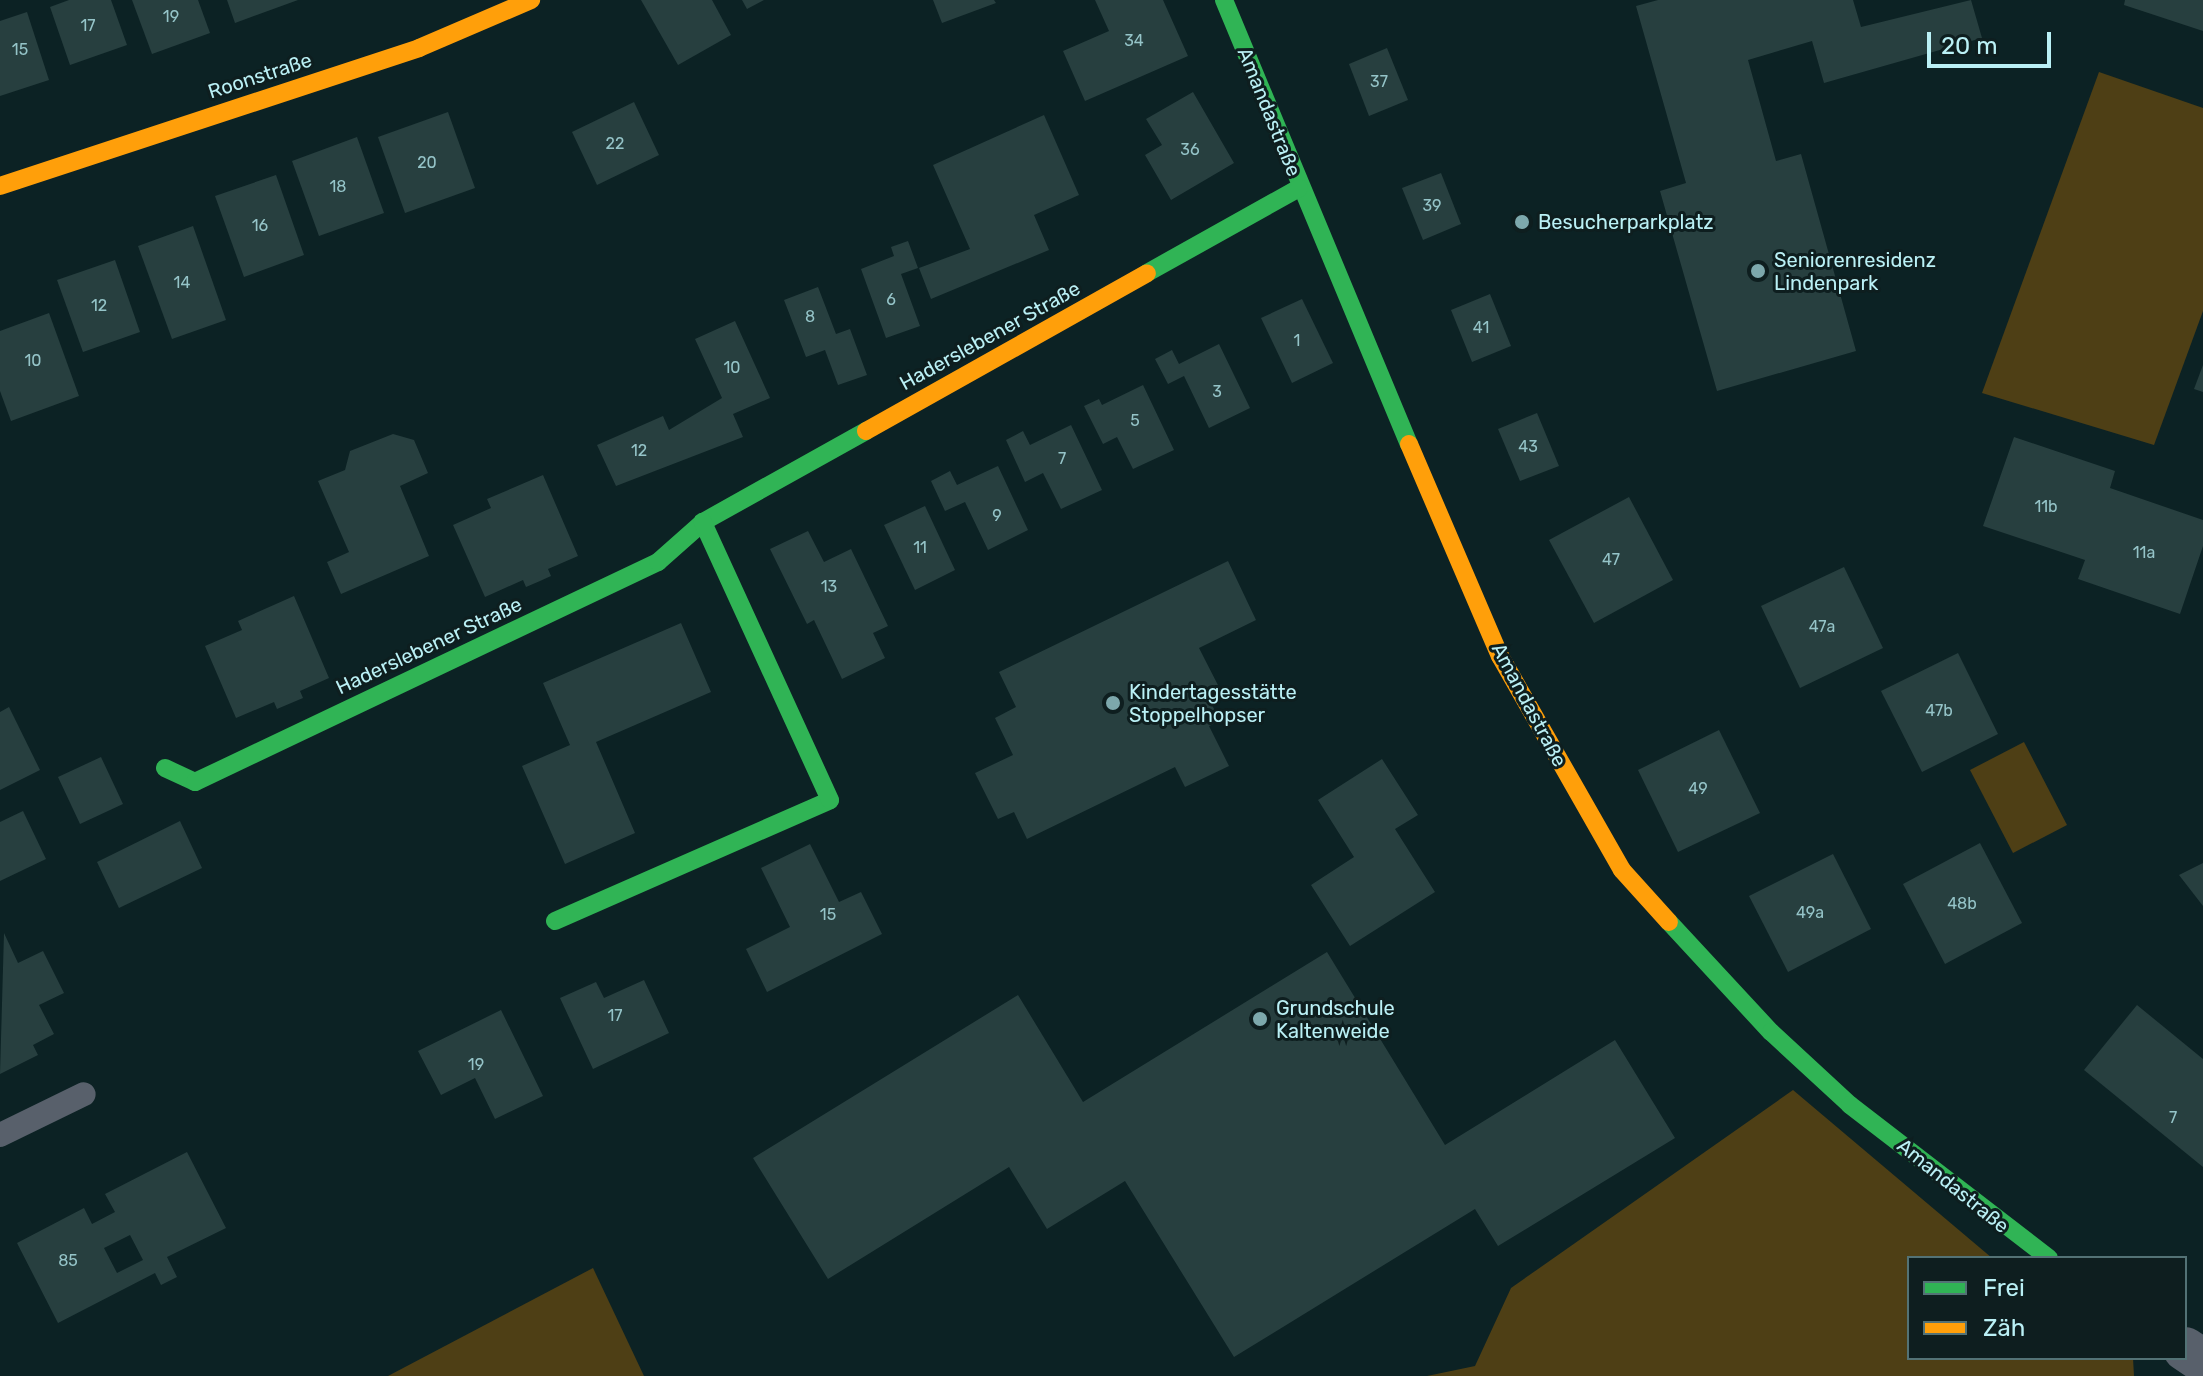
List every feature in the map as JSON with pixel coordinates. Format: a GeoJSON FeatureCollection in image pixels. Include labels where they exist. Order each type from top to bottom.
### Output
{"type":"FeatureCollection","features":[{"type":"Feature","properties":{"kind":"street","name":"Roonstraße"},"geometry":{"type":"LineString","coordinates":[[0,186],[419,48],[531,0]]}},
{"type":"Feature","properties":{"kind":"street","name":"Amandastraße"},"geometry":{"type":"LineString","coordinates":[[1224,0],[1299,188],[1500,656],[1622,870],[1771,1032],[1850,1105],[2046,1256]]}},
{"type":"Feature","properties":{"kind":"street","name":"Haderslebener Straße"},"geometry":{"type":"LineString","coordinates":[[165,768],[195,782],[658,562],[703,522],[1299,188]]}},
{"type":"Feature","properties":{"kind":"street"},"geometry":{"type":"LineString","coordinates":[[555,921],[830,800],[703,522]]}},
{"type":"Feature","properties":{"kind":"lane"},"geometry":{"type":"LineString","coordinates":[[0,1135],[84,1094]]}},
{"type":"Feature","properties":{"kind":"shaded area"},"geometry":{"type":"Polygon","coordinates":[[[2099,72],[2203,108],[2203,311],[2154,445],[1982,393],[2099,72]]]}},
{"type":"Feature","properties":{"kind":"shaded area"},"geometry":{"type":"Polygon","coordinates":[[[2024,742],[2067,825],[2013,853],[1970,770],[2024,742]]]}},
{"type":"Feature","properties":{"kind":"shaded area"},"geometry":{"type":"Polygon","coordinates":[[[1793,1090],[1990,1256],[1907,1256],[1907,1360],[2133,1360],[2134,1376],[1427,1376],[1475,1366],[1511,1288],[1793,1090]]]}},
{"type":"Feature","properties":{"kind":"shaded area"},"geometry":{"type":"Polygon","coordinates":[[[593,1268],[644,1376],[388,1376],[593,1268]]]}},
{"type":"Feature","properties":{"kind":"building"},"geometry":{"type":"Polygon","coordinates":[[[69,0],[111,0],[127,45],[70,65],[50,7],[69,0]]]}},
{"type":"Feature","properties":{"kind":"building"},"geometry":{"type":"Polygon","coordinates":[[[132,0],[198,0],[210,33],[152,54],[132,0]]]}},
{"type":"Feature","properties":{"kind":"building"},"geometry":{"type":"Polygon","coordinates":[[[227,0],[298,0],[235,23],[227,0]]]}},
{"type":"Feature","properties":{"kind":"building"},"geometry":{"type":"Polygon","coordinates":[[[641,0],[712,0],[731,35],[678,65],[641,0]]]}},
{"type":"Feature","properties":{"kind":"building"},"geometry":{"type":"Polygon","coordinates":[[[742,0],[764,0],[747,9],[742,0]]]}},
{"type":"Feature","properties":{"kind":"building"},"geometry":{"type":"Polygon","coordinates":[[[933,0],[994,0],[996,3],[942,23],[933,0]]]}},
{"type":"Feature","properties":{"kind":"building"},"geometry":{"type":"Polygon","coordinates":[[[1095,0],[1163,0],[1188,56],[1085,101],[1063,51],[1109,31],[1095,0]]]}},
{"type":"Feature","properties":{"kind":"building","name":"Seniorenresidenz Lindenpark"},"geometry":{"type":"Polygon","coordinates":[[[1658,0],[1853,0],[1861,27],[1971,0],[1982,38],[1824,83],[1812,41],[1748,60],[1776,161],[1801,154],[1856,351],[1717,391],[1660,191],[1686,183],[1636,6],[1658,0]]]}},
{"type":"Feature","properties":{"kind":"building"},"geometry":{"type":"Polygon","coordinates":[[[2125,0],[2203,0],[2203,31],[2124,5],[2125,0]]]}},
{"type":"Feature","properties":{"kind":"building"},"geometry":{"type":"Polygon","coordinates":[[[27,12],[49,80],[0,96],[0,21],[27,12]]]}},
{"type":"Feature","properties":{"kind":"building"},"geometry":{"type":"Polygon","coordinates":[[[1387,48],[1408,100],[1369,116],[1349,64],[1387,48]]]}},
{"type":"Feature","properties":{"kind":"building"},"geometry":{"type":"Polygon","coordinates":[[[1193,92],[1234,163],[1171,200],[1145,155],[1162,145],[1146,119],[1193,92]]]}},
{"type":"Feature","properties":{"kind":"building"},"geometry":{"type":"Polygon","coordinates":[[[634,102],[659,155],[597,185],[572,132],[634,102]]]}},
{"type":"Feature","properties":{"kind":"building"},"geometry":{"type":"Polygon","coordinates":[[[448,112],[475,188],[405,213],[378,137],[448,112]]]}},
{"type":"Feature","properties":{"kind":"building"},"geometry":{"type":"Polygon","coordinates":[[[1044,115],[1079,195],[1034,215],[1049,250],[931,299],[919,268],[970,249],[933,165],[1044,115]]]}},
{"type":"Feature","properties":{"kind":"building"},"geometry":{"type":"Polygon","coordinates":[[[357,137],[384,213],[319,236],[292,161],[357,137]]]}},
{"type":"Feature","properties":{"kind":"building"},"geometry":{"type":"Polygon","coordinates":[[[1441,173],[1461,224],[1423,240],[1402,188],[1441,173]]]}},
{"type":"Feature","properties":{"kind":"building"},"geometry":{"type":"Polygon","coordinates":[[[276,175],[304,255],[244,277],[215,196],[276,175]]]}},
{"type":"Feature","properties":{"kind":"building"},"geometry":{"type":"Polygon","coordinates":[[[193,226],[226,320],[172,339],[138,246],[193,226]]]}},
{"type":"Feature","properties":{"kind":"building"},"geometry":{"type":"Polygon","coordinates":[[[908,241],[918,268],[901,274],[920,326],[886,338],[861,269],[894,256],[891,247],[908,241]]]}},
{"type":"Feature","properties":{"kind":"building"},"geometry":{"type":"Polygon","coordinates":[[[115,260],[140,332],[83,352],[57,280],[115,260]]]}},
{"type":"Feature","properties":{"kind":"building"},"geometry":{"type":"Polygon","coordinates":[[[818,287],[836,334],[850,329],[867,375],[838,385],[825,350],[806,357],[784,300],[818,287]]]}},
{"type":"Feature","properties":{"kind":"building"},"geometry":{"type":"Polygon","coordinates":[[[1490,294],[1511,346],[1472,362],[1451,310],[1490,294]]]}},
{"type":"Feature","properties":{"kind":"building"},"geometry":{"type":"Polygon","coordinates":[[[1302,299],[1333,363],[1292,383],[1261,318],[1302,299]]]}},
{"type":"Feature","properties":{"kind":"building"},"geometry":{"type":"Polygon","coordinates":[[[49,313],[79,396],[11,421],[0,391],[0,331],[49,313]]]}},
{"type":"Feature","properties":{"kind":"building"},"geometry":{"type":"Polygon","coordinates":[[[735,321],[770,398],[733,414],[743,437],[616,486],[597,445],[663,416],[669,430],[722,398],[695,339],[735,321]]]}},
{"type":"Feature","properties":{"kind":"building"},"geometry":{"type":"Polygon","coordinates":[[[1219,344],[1250,408],[1209,428],[1184,376],[1168,384],[1155,359],[1172,350],[1179,364],[1219,344]]]}},
{"type":"Feature","properties":{"kind":"building"},"geometry":{"type":"Polygon","coordinates":[[[2203,365],[2203,392],[2194,389],[2203,365]]]}},
{"type":"Feature","properties":{"kind":"building"},"geometry":{"type":"Polygon","coordinates":[[[1143,385],[1174,450],[1133,469],[1117,437],[1103,444],[1084,406],[1099,399],[1102,405],[1143,385]]]}},
{"type":"Feature","properties":{"kind":"building"},"geometry":{"type":"Polygon","coordinates":[[[1537,413],[1559,466],[1520,481],[1498,429],[1537,413]]]}},
{"type":"Feature","properties":{"kind":"building"},"geometry":{"type":"Polygon","coordinates":[[[1071,425],[1102,490],[1061,509],[1043,473],[1025,482],[1006,440],[1023,431],[1030,445],[1071,425]]]}},
{"type":"Feature","properties":{"kind":"building"},"geometry":{"type":"Polygon","coordinates":[[[393,434],[414,440],[428,473],[400,486],[429,556],[341,594],[327,562],[349,552],[318,481],[345,470],[350,451],[393,434]]]}},
{"type":"Feature","properties":{"kind":"building"},"geometry":{"type":"Polygon","coordinates":[[[2014,437],[2115,471],[2110,488],[2203,520],[2203,546],[2180,614],[2078,579],[2085,560],[1983,526],[2014,437]]]}},
{"type":"Feature","properties":{"kind":"building"},"geometry":{"type":"Polygon","coordinates":[[[998,466],[1028,530],[988,550],[965,502],[945,511],[931,481],[950,471],[957,485],[998,466]]]}},
{"type":"Feature","properties":{"kind":"building"},"geometry":{"type":"Polygon","coordinates":[[[543,475],[578,556],[548,569],[551,576],[540,581],[526,587],[523,580],[485,597],[453,525],[491,508],[487,499],[543,475]]]}},
{"type":"Feature","properties":{"kind":"building"},"geometry":{"type":"Polygon","coordinates":[[[1629,497],[1673,580],[1594,623],[1549,540],[1629,497]]]}},
{"type":"Feature","properties":{"kind":"building"},"geometry":{"type":"Polygon","coordinates":[[[925,506],[955,570],[915,590],[884,525],[925,506]]]}},
{"type":"Feature","properties":{"kind":"building"},"geometry":{"type":"Polygon","coordinates":[[[808,531],[824,562],[851,549],[888,626],[873,633],[885,658],[842,679],[814,620],[807,624],[770,549],[808,531]]]}},
{"type":"Feature","properties":{"kind":"building","name":"Kindertagesstätte Stoppelhopser"},"geometry":{"type":"Polygon","coordinates":[[[1228,561],[1256,620],[1199,648],[1222,693],[1209,699],[1220,721],[1209,726],[1229,766],[1185,787],[1175,767],[1027,839],[1014,812],[998,819],[975,773],[1013,755],[995,718],[1016,707],[999,672],[1228,561]]]}},
{"type":"Feature","properties":{"kind":"building"},"geometry":{"type":"Polygon","coordinates":[[[1844,567],[1883,648],[1800,688],[1761,606],[1844,567]]]}},
{"type":"Feature","properties":{"kind":"building"},"geometry":{"type":"Polygon","coordinates":[[[294,596],[329,678],[300,691],[303,698],[277,709],[274,702],[236,718],[205,646],[242,630],[238,621],[294,596]]]}},
{"type":"Feature","properties":{"kind":"building"},"geometry":{"type":"Polygon","coordinates":[[[681,623],[711,692],[596,742],[635,833],[565,864],[522,766],[570,745],[543,683],[681,623]]]}},
{"type":"Feature","properties":{"kind":"building"},"geometry":{"type":"Polygon","coordinates":[[[1958,653],[1998,734],[1922,772],[1881,691],[1958,653]]]}},
{"type":"Feature","properties":{"kind":"building"},"geometry":{"type":"Polygon","coordinates":[[[9,707],[40,770],[0,790],[0,712],[9,707]]]}},
{"type":"Feature","properties":{"kind":"building"},"geometry":{"type":"Polygon","coordinates":[[[1719,730],[1760,813],[1678,852],[1638,770],[1719,730]]]}},
{"type":"Feature","properties":{"kind":"building"},"geometry":{"type":"Polygon","coordinates":[[[101,757],[123,804],[80,824],[58,777],[101,757]]]}},
{"type":"Feature","properties":{"kind":"building"},"geometry":{"type":"Polygon","coordinates":[[[1382,759],[1418,815],[1395,829],[1435,892],[1350,946],[1311,885],[1354,857],[1318,800],[1382,759]]]}},
{"type":"Feature","properties":{"kind":"building"},"geometry":{"type":"Polygon","coordinates":[[[23,811],[46,859],[0,881],[0,822],[23,811]]]}},
{"type":"Feature","properties":{"kind":"building"},"geometry":{"type":"Polygon","coordinates":[[[180,821],[202,868],[119,908],[97,862],[180,821]]]}},
{"type":"Feature","properties":{"kind":"building"},"geometry":{"type":"Polygon","coordinates":[[[1980,843],[2022,923],[1945,964],[1903,884],[1980,843]]]}},
{"type":"Feature","properties":{"kind":"building"},"geometry":{"type":"Polygon","coordinates":[[[810,844],[839,902],[861,892],[882,934],[767,992],[746,949],[790,927],[761,868],[810,844]]]}},
{"type":"Feature","properties":{"kind":"building"},"geometry":{"type":"Polygon","coordinates":[[[1833,854],[1871,929],[1788,972],[1749,896],[1833,854]]]}},
{"type":"Feature","properties":{"kind":"building"},"geometry":{"type":"Polygon","coordinates":[[[2203,863],[2203,906],[2179,875],[2203,863]]]}},
{"type":"Feature","properties":{"kind":"building"},"geometry":{"type":"Polygon","coordinates":[[[4,933],[18,963],[43,951],[64,993],[39,1005],[54,1034],[33,1045],[38,1055],[0,1074],[4,933]]]}},
{"type":"Feature","properties":{"kind":"building"},"geometry":{"type":"Polygon","coordinates":[[[1327,952],[1445,1145],[1615,1040],[1675,1138],[1498,1246],[1475,1209],[1234,1357],[1125,1181],[1047,1229],[1009,1167],[828,1279],[753,1158],[1018,995],[1083,1102],[1327,952]]]}},
{"type":"Feature","properties":{"kind":"building"},"geometry":{"type":"Polygon","coordinates":[[[644,980],[669,1033],[593,1069],[560,998],[596,982],[604,998],[644,980]]]}},
{"type":"Feature","properties":{"kind":"building"},"geometry":{"type":"Polygon","coordinates":[[[2137,1005],[2203,1059],[2203,1167],[2084,1070],[2137,1005]]]}},
{"type":"Feature","properties":{"kind":"building"},"geometry":{"type":"Polygon","coordinates":[[[501,1010],[543,1096],[495,1119],[475,1078],[441,1095],[418,1051],[501,1010]]]}},
{"type":"Feature","properties":{"kind":"building"},"geometry":{"type":"Polygon","coordinates":[[[187,1152],[226,1228],[167,1257],[177,1277],[161,1285],[155,1273],[58,1323],[17,1243],[84,1208],[92,1224],[115,1212],[105,1194],[187,1152]],[[130,1235],[104,1248],[117,1273],[143,1260],[130,1235]]]}},
{"type":"Feature","properties":{"kind":"traffic: fast"},"geometry":{"type":"LineString","coordinates":[[1224,0],[1409,444]]}},
{"type":"Feature","properties":{"kind":"traffic: fast"},"geometry":{"type":"LineString","coordinates":[[1147,273],[1299,188]]}},
{"type":"Feature","properties":{"kind":"traffic: fast"},"geometry":{"type":"LineString","coordinates":[[165,768],[195,782],[658,562],[703,522],[866,431]]}},
{"type":"Feature","properties":{"kind":"traffic: fast"},"geometry":{"type":"LineString","coordinates":[[555,921],[830,800],[703,522]]}},
{"type":"Feature","properties":{"kind":"traffic: fast"},"geometry":{"type":"LineString","coordinates":[[1669,922],[1771,1032],[1850,1105],[2046,1256]]}},
{"type":"Feature","properties":{"kind":"traffic: slow"},"geometry":{"type":"LineString","coordinates":[[0,186],[419,48],[531,0]]}},
{"type":"Feature","properties":{"kind":"traffic: slow"},"geometry":{"type":"LineString","coordinates":[[866,431],[1147,273]]}},
{"type":"Feature","properties":{"kind":"traffic: slow"},"geometry":{"type":"LineString","coordinates":[[1409,444],[1500,656],[1622,870],[1669,922]]}},
{"type":"Feature","properties":{"kind":"place","name":"Besucherparkplatz"},"geometry":{"type":"Point","coordinates":[1522,222]}},
{"type":"Feature","properties":{"kind":"place","name":"Seniorenresidenz Lindenpark"},"geometry":{"type":"Point","coordinates":[1758,271]}},
{"type":"Feature","properties":{"kind":"place","name":"Kindertagesstätte Stoppelhopser"},"geometry":{"type":"Point","coordinates":[1113,703]}},
{"type":"Feature","properties":{"kind":"place","name":"Grundschule Kaltenweide"},"geometry":{"type":"Point","coordinates":[1260,1019]}}]}
